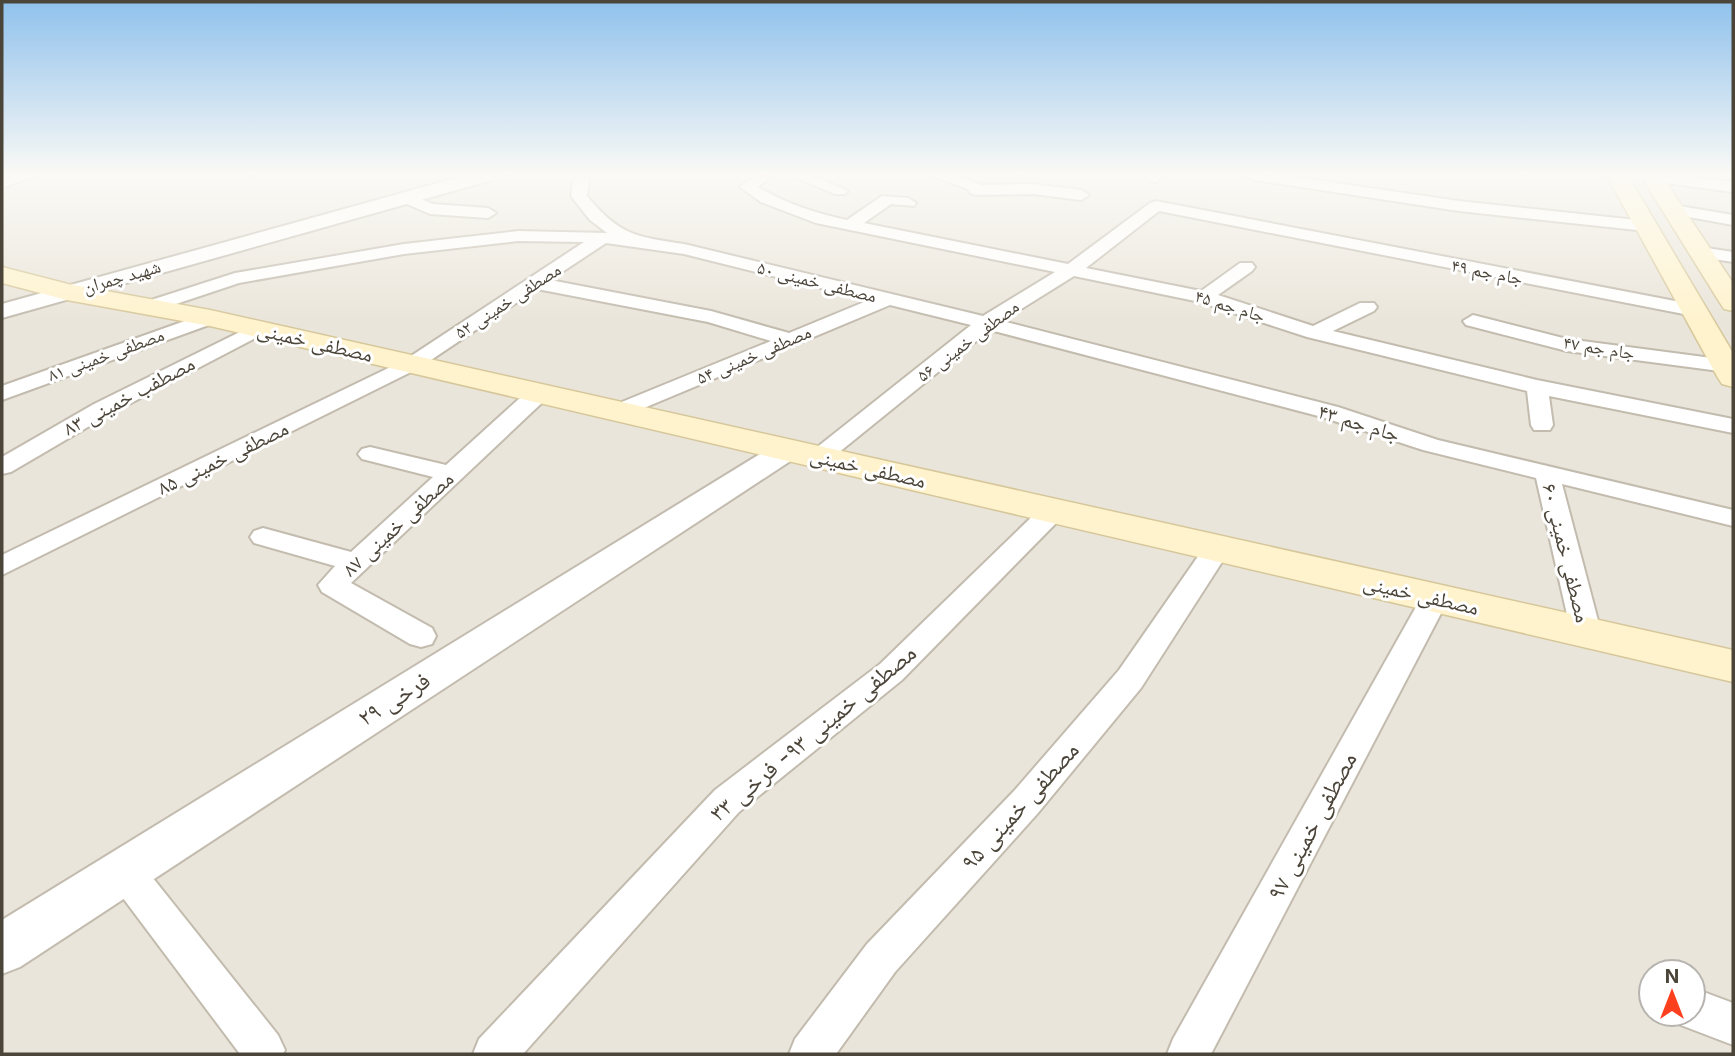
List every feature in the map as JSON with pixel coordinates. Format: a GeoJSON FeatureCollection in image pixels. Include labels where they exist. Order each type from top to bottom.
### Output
{"type":"FeatureCollection","features":[{"type":"Feature","properties":{"kind":"main road"},"geometry":{"type":"LineString","coordinates":[[1683,225],[1729,292]]}},
{"type":"Feature","properties":{"kind":"main road"},"geometry":{"type":"LineString","coordinates":[[1646,226],[1730,372]]}},
{"type":"Feature","properties":{"kind":"main road","name":"مصطفی خمینی"},"geometry":{"type":"LineString","coordinates":[[2,275],[67,292],[152,306],[258,329],[1733,666]]}},
{"type":"Feature","properties":{"kind":"street","name":"شهید چمران"},"geometry":{"type":"LineString","coordinates":[[2,311],[308,225]]}},
{"type":"Feature","properties":{"kind":"street"},"geometry":{"type":"LineString","coordinates":[[608,225],[631,242]]}},
{"type":"Feature","properties":{"kind":"street","name":"جام جم ۴۵"},"geometry":{"type":"LineString","coordinates":[[852,225],[1204,297],[1314,334],[1536,387],[1733,426]]}},
{"type":"Feature","properties":{"kind":"street","name":"مصطفی خمینی ۵۶"},"geometry":{"type":"LineString","coordinates":[[803,454],[986,323],[1073,269],[1131,225]]}},
{"type":"Feature","properties":{"kind":"street","name":"جام جم ۴۹"},"geometry":{"type":"LineString","coordinates":[[1256,225],[1694,310]]}},
{"type":"Feature","properties":{"kind":"street"},"geometry":{"type":"LineString","coordinates":[[1639,225],[1646,226]]}},
{"type":"Feature","properties":{"kind":"street","name":"مصطفی خمینی ۵۰"},"geometry":{"type":"LineString","coordinates":[[152,306],[235,278],[404,249],[518,236],[603,237],[684,250],[986,323]]}},
{"type":"Feature","properties":{"kind":"street","name":"مصطفی خمینی ۵۲"},"geometry":{"type":"LineString","coordinates":[[412,364],[603,237]]}},
{"type":"Feature","properties":{"kind":"street"},"geometry":{"type":"LineString","coordinates":[[1700,252],[1733,257]]}},
{"type":"Feature","properties":{"kind":"street"},"geometry":{"type":"LineString","coordinates":[[1204,297],[1246,267]]}},
{"type":"Feature","properties":{"kind":"street"},"geometry":{"type":"LineString","coordinates":[[534,283],[711,317],[791,340]]}},
{"type":"Feature","properties":{"kind":"street","name":"مصطفی خمینی ۵۴"},"geometry":{"type":"LineString","coordinates":[[620,411],[888,299]]}},
{"type":"Feature","properties":{"kind":"street"},"geometry":{"type":"LineString","coordinates":[[1314,334],[1367,307]]}},
{"type":"Feature","properties":{"kind":"street","name":"مصطفی خمینی ۸۱"},"geometry":{"type":"LineString","coordinates":[[2,393],[209,318]]}},
{"type":"Feature","properties":{"kind":"street","name":"جام جم ۴۷"},"geometry":{"type":"LineString","coordinates":[[1473,321],[1567,345],[1730,372]]}},
{"type":"Feature","properties":{"kind":"street","name":"جام جم ۴۳"},"geometry":{"type":"LineString","coordinates":[[986,323],[1330,412],[1431,445],[1733,518]]}},
{"type":"Feature","properties":{"kind":"street","name":"مصطفب خمینی ۸۳"},"geometry":{"type":"LineString","coordinates":[[2,467],[102,409],[258,329]]}},
{"type":"Feature","properties":{"kind":"street","name":"مصطفی خمینی ۸۵"},"geometry":{"type":"LineString","coordinates":[[2,566],[412,364]]}},
{"type":"Feature","properties":{"kind":"street"},"geometry":{"type":"LineString","coordinates":[[1536,387],[1542,425]]}},
{"type":"Feature","properties":{"kind":"street","name":"مصطفی خمینی ۸۷"},"geometry":{"type":"LineString","coordinates":[[421,636],[332,585],[539,393]]}},
{"type":"Feature","properties":{"kind":"street"},"geometry":{"type":"LineString","coordinates":[[370,454],[452,474]]}},
{"type":"Feature","properties":{"kind":"street","name":"فرخی ۲۹"},"geometry":{"type":"LineString","coordinates":[[2,949],[124,870],[803,454]]}},
{"type":"Feature","properties":{"kind":"street","name":"مصطفی خمینی ۶۰"},"geometry":{"type":"LineString","coordinates":[[1546,473],[1586,632]]}},
{"type":"Feature","properties":{"kind":"street","name":"مصطفی خمینی ۹۳- فرخی ۳۳"},"geometry":{"type":"LineString","coordinates":[[494,1054],[727,801],[891,671],[1053,510]]}},
{"type":"Feature","properties":{"kind":"street"},"geometry":{"type":"LineString","coordinates":[[264,537],[356,563]]}},
{"type":"Feature","properties":{"kind":"street","name":"مصطفی خمینی ۹۵"},"geometry":{"type":"LineString","coordinates":[[810,1054],[881,958],[1026,802],[1130,679],[1218,548]]}},
{"type":"Feature","properties":{"kind":"street","name":"مصطفی خمینی ۹۷"},"geometry":{"type":"LineString","coordinates":[[1188,1054],[1435,598]]}},
{"type":"Feature","properties":{"kind":"street"},"geometry":{"type":"LineString","coordinates":[[124,870],[263,1050]]}},
{"type":"Feature","properties":{"kind":"street"},"geometry":{"type":"LineString","coordinates":[[1707,1014],[1733,1024]]}},
{"type":"Feature","properties":{"kind":"shaded area"},"geometry":{"type":"Polygon","coordinates":[[[2,225],[1733,225],[1733,1054],[2,1054],[2,225]]]}}]}
